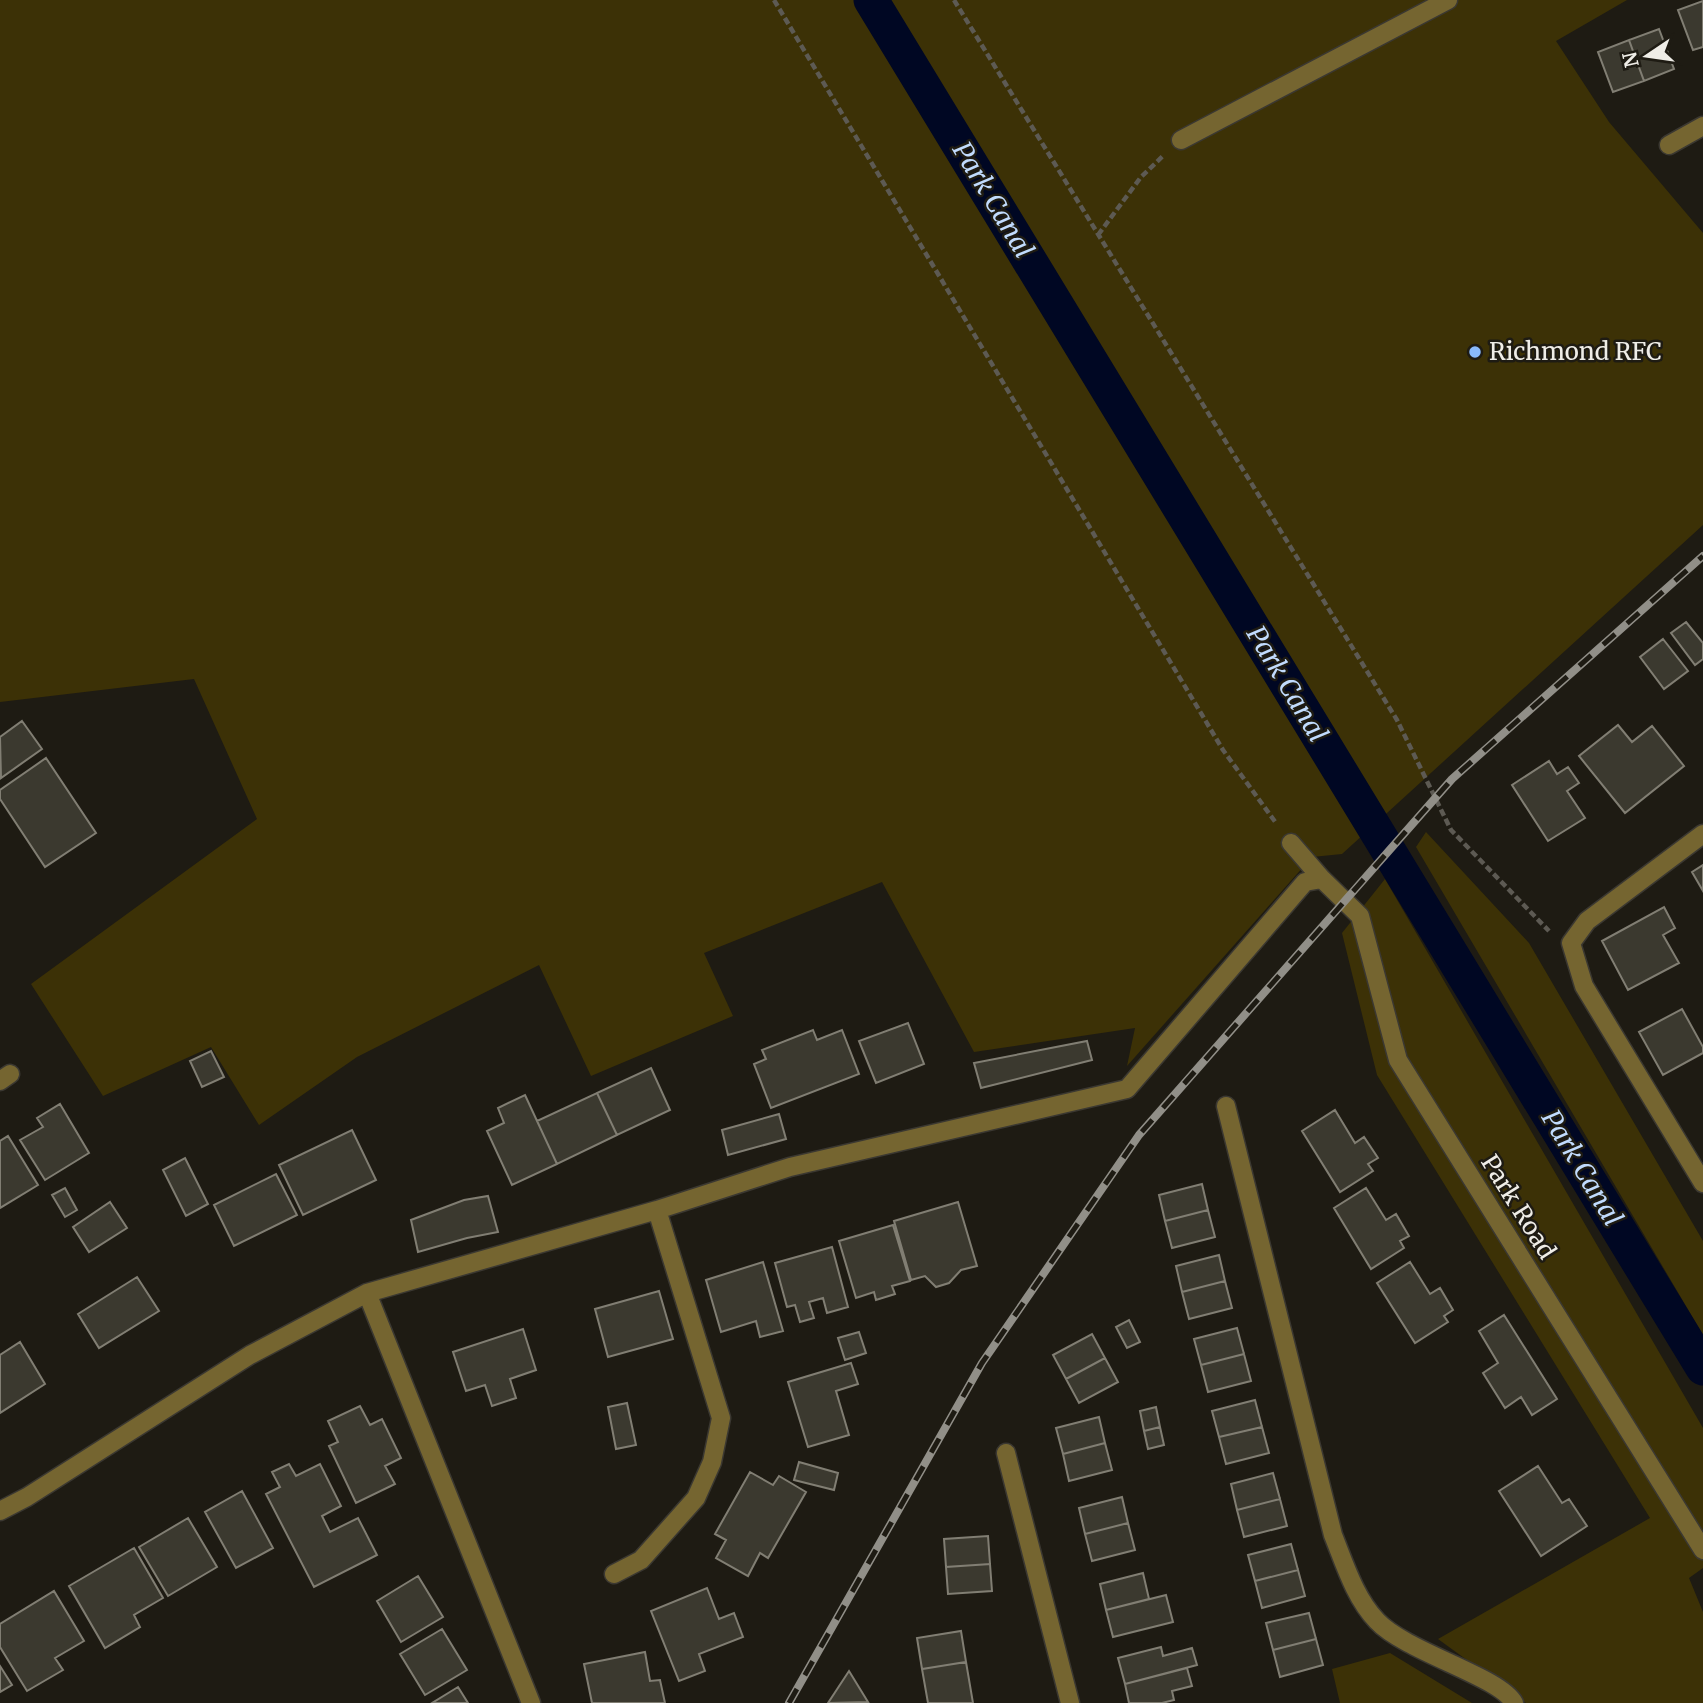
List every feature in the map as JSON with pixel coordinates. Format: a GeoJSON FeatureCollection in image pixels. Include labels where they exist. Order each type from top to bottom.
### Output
{"type":"FeatureCollection","features":[{"type":"Feature","properties":{"kind":"street"},"geometry":{"type":"LineString","coordinates":[[1181,140],[1448,0]]}},
{"type":"Feature","properties":{"kind":"street"},"geometry":{"type":"LineString","coordinates":[[1669,145],[1703,126]]}},
{"type":"Feature","properties":{"kind":"street"},"geometry":{"type":"LineString","coordinates":[[1703,834],[1587,921],[1571,943],[1584,986],[1703,1183]]}},
{"type":"Feature","properties":{"kind":"street","name":"Park Road"},"geometry":{"type":"LineString","coordinates":[[1291,844],[1360,916],[1398,1060],[1703,1550]]}},
{"type":"Feature","properties":{"kind":"street"},"geometry":{"type":"LineString","coordinates":[[0,1511],[27,1497],[250,1355],[367,1293],[657,1210],[790,1167],[1127,1090],[1305,882],[1322,879]]}},
{"type":"Feature","properties":{"kind":"street"},"geometry":{"type":"LineString","coordinates":[[1226,1107],[1333,1535],[1353,1586],[1377,1621],[1405,1644],[1495,1686],[1513,1699],[1514,1703]]}},
{"type":"Feature","properties":{"kind":"street"},"geometry":{"type":"LineString","coordinates":[[614,1574],[641,1560],[696,1498],[712,1462],[721,1418],[657,1210]]}},
{"type":"Feature","properties":{"kind":"street"},"geometry":{"type":"LineString","coordinates":[[367,1293],[531,1703]]}},
{"type":"Feature","properties":{"kind":"street"},"geometry":{"type":"LineString","coordinates":[[1006,1452],[1070,1703]]}},
{"type":"Feature","properties":{"kind":"path"},"geometry":{"type":"LineString","coordinates":[[774,0],[1223,750],[1291,844]]}},
{"type":"Feature","properties":{"kind":"path"},"geometry":{"type":"LineString","coordinates":[[954,0],[1396,720],[1451,830],[1550,932],[1571,943]]}},
{"type":"Feature","properties":{"kind":"path"},"geometry":{"type":"LineString","coordinates":[[1098,236],[1142,177],[1181,140]]}},
{"type":"Feature","properties":{"kind":"shaded area"},"geometry":{"type":"Polygon","coordinates":[[[0,0],[1627,0],[1556,41],[1609,122],[1703,233],[1703,525],[1342,854],[1312,857],[1127,1066],[1135,1028],[974,1052],[882,882],[704,953],[733,1016],[591,1076],[539,965],[357,1057],[259,1125],[211,1047],[103,1096],[31,984],[257,819],[194,679],[0,702],[0,0]]]}},
{"type":"Feature","properties":{"kind":"shaded area"},"geometry":{"type":"Polygon","coordinates":[[[1426,832],[1529,943],[1703,1241],[1703,1335],[1416,847],[1426,832]]]}},
{"type":"Feature","properties":{"kind":"shaded area"},"geometry":{"type":"Polygon","coordinates":[[[1385,879],[1703,1428],[1703,1568],[1689,1578],[1703,1612],[1703,1703],[1526,1703],[1438,1639],[1650,1518],[1377,1075],[1342,933],[1385,879]]]}},
{"type":"Feature","properties":{"kind":"shaded area"},"geometry":{"type":"Polygon","coordinates":[[[1390,1653],[1472,1703],[1340,1703],[1332,1669],[1390,1653]]]}},
{"type":"Feature","properties":{"kind":"building"},"geometry":{"type":"Polygon","coordinates":[[[1703,1],[1703,47],[1693,50],[1678,10],[1703,1]]]}},
{"type":"Feature","properties":{"kind":"building"},"geometry":{"type":"Polygon","coordinates":[[[1659,29],[1674,69],[1644,81],[1629,40],[1659,29]]]}},
{"type":"Feature","properties":{"kind":"building"},"geometry":{"type":"Polygon","coordinates":[[[1629,40],[1644,81],[1613,92],[1598,52],[1629,40]]]}},
{"type":"Feature","properties":{"kind":"building"},"geometry":{"type":"Polygon","coordinates":[[[1686,622],[1703,643],[1703,659],[1695,665],[1671,633],[1686,622]]]}},
{"type":"Feature","properties":{"kind":"building"},"geometry":{"type":"Polygon","coordinates":[[[1663,639],[1688,671],[1664,689],[1640,657],[1663,639]]]}},
{"type":"Feature","properties":{"kind":"building"},"geometry":{"type":"Polygon","coordinates":[[[22,721],[42,749],[1,778],[0,737],[22,721]]]}},
{"type":"Feature","properties":{"kind":"building"},"geometry":{"type":"Polygon","coordinates":[[[1618,725],[1632,742],[1652,726],[1684,766],[1625,813],[1579,756],[1618,725]]]}},
{"type":"Feature","properties":{"kind":"building"},"geometry":{"type":"Polygon","coordinates":[[[46,758],[96,833],[45,867],[0,799],[0,790],[46,758]]]}},
{"type":"Feature","properties":{"kind":"building"},"geometry":{"type":"Polygon","coordinates":[[[1549,761],[1557,774],[1568,767],[1579,783],[1567,791],[1585,818],[1548,841],[1512,785],[1549,761]]]}},
{"type":"Feature","properties":{"kind":"building"},"geometry":{"type":"Polygon","coordinates":[[[1703,865],[1703,891],[1692,872],[1703,865]]]}},
{"type":"Feature","properties":{"kind":"building"},"geometry":{"type":"Polygon","coordinates":[[[1664,907],[1675,928],[1663,935],[1679,963],[1628,990],[1602,941],[1664,907]]]}},
{"type":"Feature","properties":{"kind":"building"},"geometry":{"type":"Polygon","coordinates":[[[1682,1009],[1703,1047],[1703,1053],[1663,1075],[1639,1032],[1682,1009]]]}},
{"type":"Feature","properties":{"kind":"building"},"geometry":{"type":"Polygon","coordinates":[[[908,1023],[924,1064],[876,1083],[859,1041],[908,1023]]]}},
{"type":"Feature","properties":{"kind":"building"},"geometry":{"type":"Polygon","coordinates":[[[813,1030],[817,1040],[842,1030],[859,1074],[771,1108],[754,1064],[766,1059],[762,1050],[813,1030]]]}},
{"type":"Feature","properties":{"kind":"building"},"geometry":{"type":"Polygon","coordinates":[[[1087,1041],[1092,1060],[981,1088],[974,1063],[1087,1041]]]}},
{"type":"Feature","properties":{"kind":"building"},"geometry":{"type":"Polygon","coordinates":[[[211,1051],[224,1077],[202,1087],[190,1061],[211,1051]]]}},
{"type":"Feature","properties":{"kind":"building"},"geometry":{"type":"Polygon","coordinates":[[[651,1068],[670,1110],[617,1135],[597,1093],[651,1068]]]}},
{"type":"Feature","properties":{"kind":"building"},"geometry":{"type":"Polygon","coordinates":[[[597,1093],[617,1135],[557,1164],[537,1121],[597,1093]]]}},
{"type":"Feature","properties":{"kind":"building"},"geometry":{"type":"Polygon","coordinates":[[[525,1095],[557,1164],[512,1185],[487,1131],[504,1123],[498,1108],[525,1095]]]}},
{"type":"Feature","properties":{"kind":"building"},"geometry":{"type":"Polygon","coordinates":[[[60,1104],[89,1153],[45,1180],[20,1140],[43,1127],[37,1118],[60,1104]]]}},
{"type":"Feature","properties":{"kind":"building"},"geometry":{"type":"Polygon","coordinates":[[[1335,1110],[1355,1143],[1364,1137],[1378,1158],[1368,1164],[1373,1171],[1340,1192],[1302,1131],[1335,1110]]]}},
{"type":"Feature","properties":{"kind":"building"},"geometry":{"type":"Polygon","coordinates":[[[779,1114],[786,1139],[728,1155],[722,1130],[779,1114]]]}},
{"type":"Feature","properties":{"kind":"building"},"geometry":{"type":"Polygon","coordinates":[[[352,1130],[376,1180],[303,1215],[279,1165],[352,1130]]]}},
{"type":"Feature","properties":{"kind":"building"},"geometry":{"type":"Polygon","coordinates":[[[8,1136],[38,1185],[0,1208],[0,1141],[8,1136]]]}},
{"type":"Feature","properties":{"kind":"building"},"geometry":{"type":"Polygon","coordinates":[[[185,1158],[208,1204],[186,1216],[163,1170],[185,1158]]]}},
{"type":"Feature","properties":{"kind":"building"},"geometry":{"type":"Polygon","coordinates":[[[276,1174],[297,1215],[234,1246],[214,1205],[276,1174]]]}},
{"type":"Feature","properties":{"kind":"building"},"geometry":{"type":"Polygon","coordinates":[[[1202,1184],[1208,1210],[1165,1221],[1159,1195],[1202,1184]]]}},
{"type":"Feature","properties":{"kind":"building"},"geometry":{"type":"Polygon","coordinates":[[[65,1188],[77,1210],[65,1217],[52,1195],[65,1188]]]}},
{"type":"Feature","properties":{"kind":"building"},"geometry":{"type":"Polygon","coordinates":[[[1366,1188],[1386,1220],[1396,1214],[1409,1236],[1400,1241],[1404,1248],[1371,1269],[1334,1208],[1366,1188]]]}},
{"type":"Feature","properties":{"kind":"building"},"geometry":{"type":"Polygon","coordinates":[[[488,1196],[498,1232],[418,1252],[411,1220],[464,1200],[488,1196]]]}},
{"type":"Feature","properties":{"kind":"building"},"geometry":{"type":"Polygon","coordinates":[[[110,1202],[127,1228],[89,1252],[73,1227],[110,1202]]]}},
{"type":"Feature","properties":{"kind":"building"},"geometry":{"type":"Polygon","coordinates":[[[958,1202],[977,1266],[961,1270],[949,1283],[936,1287],[925,1276],[911,1280],[894,1221],[958,1202]]]}},
{"type":"Feature","properties":{"kind":"building"},"geometry":{"type":"Polygon","coordinates":[[[1208,1210],[1215,1237],[1172,1248],[1165,1221],[1208,1210]]]}},
{"type":"Feature","properties":{"kind":"building"},"geometry":{"type":"Polygon","coordinates":[[[893,1225],[910,1281],[892,1286],[895,1294],[876,1300],[874,1292],[856,1298],[839,1241],[893,1225]]]}},
{"type":"Feature","properties":{"kind":"building"},"geometry":{"type":"Polygon","coordinates":[[[832,1247],[848,1307],[827,1313],[823,1298],[809,1302],[814,1318],[800,1322],[795,1305],[787,1307],[775,1263],[832,1247]]]}},
{"type":"Feature","properties":{"kind":"building"},"geometry":{"type":"Polygon","coordinates":[[[1219,1255],[1225,1281],[1182,1292],[1176,1266],[1219,1255]]]}},
{"type":"Feature","properties":{"kind":"building"},"geometry":{"type":"Polygon","coordinates":[[[763,1262],[783,1331],[760,1337],[756,1321],[721,1332],[706,1280],[763,1262]]]}},
{"type":"Feature","properties":{"kind":"building"},"geometry":{"type":"Polygon","coordinates":[[[1410,1262],[1430,1294],[1440,1288],[1453,1310],[1444,1316],[1448,1322],[1415,1343],[1377,1283],[1410,1262]]]}},
{"type":"Feature","properties":{"kind":"building"},"geometry":{"type":"Polygon","coordinates":[[[137,1277],[159,1311],[99,1348],[78,1314],[137,1277]]]}},
{"type":"Feature","properties":{"kind":"building"},"geometry":{"type":"Polygon","coordinates":[[[1225,1281],[1232,1308],[1189,1319],[1182,1292],[1225,1281]]]}},
{"type":"Feature","properties":{"kind":"building"},"geometry":{"type":"Polygon","coordinates":[[[659,1291],[673,1339],[608,1357],[595,1309],[659,1291]]]}},
{"type":"Feature","properties":{"kind":"building"},"geometry":{"type":"Polygon","coordinates":[[[1504,1315],[1557,1399],[1532,1415],[1521,1397],[1505,1408],[1483,1373],[1498,1363],[1479,1331],[1504,1315]]]}},
{"type":"Feature","properties":{"kind":"building"},"geometry":{"type":"Polygon","coordinates":[[[1129,1320],[1140,1342],[1127,1348],[1116,1327],[1129,1320]]]}},
{"type":"Feature","properties":{"kind":"building"},"geometry":{"type":"Polygon","coordinates":[[[1237,1328],[1244,1354],[1201,1365],[1194,1339],[1237,1328]]]}},
{"type":"Feature","properties":{"kind":"building"},"geometry":{"type":"Polygon","coordinates":[[[523,1329],[536,1370],[510,1379],[516,1398],[492,1406],[485,1385],[466,1391],[453,1352],[523,1329]]]}},
{"type":"Feature","properties":{"kind":"building"},"geometry":{"type":"Polygon","coordinates":[[[859,1332],[866,1353],[845,1360],[838,1338],[859,1332]]]}},
{"type":"Feature","properties":{"kind":"building"},"geometry":{"type":"Polygon","coordinates":[[[1092,1334],[1105,1358],[1066,1379],[1053,1355],[1092,1334]]]}},
{"type":"Feature","properties":{"kind":"building"},"geometry":{"type":"Polygon","coordinates":[[[20,1342],[45,1384],[0,1413],[0,1355],[20,1342]]]}},
{"type":"Feature","properties":{"kind":"building"},"geometry":{"type":"Polygon","coordinates":[[[1244,1354],[1251,1381],[1208,1392],[1201,1365],[1244,1354]]]}},
{"type":"Feature","properties":{"kind":"building"},"geometry":{"type":"Polygon","coordinates":[[[1105,1358],[1118,1382],[1079,1403],[1066,1379],[1105,1358]]]}},
{"type":"Feature","properties":{"kind":"building"},"geometry":{"type":"Polygon","coordinates":[[[851,1363],[858,1384],[836,1391],[849,1435],[808,1447],[788,1382],[851,1363]]]}},
{"type":"Feature","properties":{"kind":"building"},"geometry":{"type":"Polygon","coordinates":[[[1255,1400],[1262,1427],[1219,1437],[1212,1411],[1255,1400]]]}},
{"type":"Feature","properties":{"kind":"building"},"geometry":{"type":"Polygon","coordinates":[[[627,1403],[636,1445],[616,1449],[608,1407],[627,1403]]]}},
{"type":"Feature","properties":{"kind":"building"},"geometry":{"type":"Polygon","coordinates":[[[360,1406],[370,1425],[382,1419],[401,1458],[385,1466],[395,1484],[356,1503],[329,1446],[338,1442],[328,1421],[360,1406]]]}},
{"type":"Feature","properties":{"kind":"building"},"geometry":{"type":"Polygon","coordinates":[[[1156,1407],[1160,1427],[1144,1431],[1140,1411],[1156,1407]]]}},
{"type":"Feature","properties":{"kind":"building"},"geometry":{"type":"Polygon","coordinates":[[[1099,1417],[1105,1443],[1063,1454],[1056,1428],[1099,1417]]]}},
{"type":"Feature","properties":{"kind":"building"},"geometry":{"type":"Polygon","coordinates":[[[1160,1427],[1164,1445],[1148,1449],[1144,1431],[1160,1427]]]}},
{"type":"Feature","properties":{"kind":"building"},"geometry":{"type":"Polygon","coordinates":[[[1262,1427],[1269,1453],[1226,1464],[1219,1437],[1262,1427]]]}},
{"type":"Feature","properties":{"kind":"building"},"geometry":{"type":"Polygon","coordinates":[[[1105,1443],[1112,1470],[1069,1481],[1063,1454],[1105,1443]]]}},
{"type":"Feature","properties":{"kind":"building"},"geometry":{"type":"Polygon","coordinates":[[[799,1462],[838,1473],[834,1490],[794,1480],[799,1462]]]}},
{"type":"Feature","properties":{"kind":"building"},"geometry":{"type":"Polygon","coordinates":[[[289,1464],[296,1476],[320,1464],[341,1506],[322,1516],[330,1532],[358,1518],[377,1555],[314,1587],[266,1494],[280,1487],[272,1472],[289,1464]]]}},
{"type":"Feature","properties":{"kind":"building"},"geometry":{"type":"Polygon","coordinates":[[[1538,1466],[1562,1503],[1569,1499],[1587,1526],[1541,1556],[1499,1491],[1538,1466]]]}},
{"type":"Feature","properties":{"kind":"building"},"geometry":{"type":"Polygon","coordinates":[[[750,1472],[773,1485],[779,1476],[806,1492],[768,1558],[760,1553],[748,1576],[716,1558],[726,1540],[715,1534],[750,1472]]]}},
{"type":"Feature","properties":{"kind":"building"},"geometry":{"type":"Polygon","coordinates":[[[1273,1473],[1280,1499],[1237,1510],[1231,1484],[1273,1473]]]}},
{"type":"Feature","properties":{"kind":"building"},"geometry":{"type":"Polygon","coordinates":[[[242,1491],[273,1548],[236,1568],[205,1512],[242,1491]]]}},
{"type":"Feature","properties":{"kind":"building"},"geometry":{"type":"Polygon","coordinates":[[[1122,1497],[1128,1523],[1085,1534],[1079,1508],[1122,1497]]]}},
{"type":"Feature","properties":{"kind":"building"},"geometry":{"type":"Polygon","coordinates":[[[1280,1499],[1287,1526],[1244,1537],[1237,1510],[1280,1499]]]}},
{"type":"Feature","properties":{"kind":"building"},"geometry":{"type":"Polygon","coordinates":[[[188,1518],[217,1567],[168,1596],[139,1547],[188,1518]]]}},
{"type":"Feature","properties":{"kind":"building"},"geometry":{"type":"Polygon","coordinates":[[[1128,1523],[1135,1550],[1092,1561],[1085,1534],[1128,1523]]]}},
{"type":"Feature","properties":{"kind":"building"},"geometry":{"type":"Polygon","coordinates":[[[988,1536],[990,1564],[946,1567],[944,1539],[988,1536]]]}},
{"type":"Feature","properties":{"kind":"building"},"geometry":{"type":"Polygon","coordinates":[[[1291,1544],[1298,1570],[1255,1581],[1248,1555],[1291,1544]]]}},
{"type":"Feature","properties":{"kind":"building"},"geometry":{"type":"Polygon","coordinates":[[[134,1548],[163,1598],[134,1615],[140,1627],[105,1648],[69,1586],[134,1548]]]}},
{"type":"Feature","properties":{"kind":"building"},"geometry":{"type":"Polygon","coordinates":[[[990,1564],[992,1591],[948,1594],[946,1567],[990,1564]]]}},
{"type":"Feature","properties":{"kind":"building"},"geometry":{"type":"Polygon","coordinates":[[[1298,1570],[1305,1596],[1262,1608],[1255,1581],[1298,1570]]]}},
{"type":"Feature","properties":{"kind":"building"},"geometry":{"type":"Polygon","coordinates":[[[1143,1573],[1149,1599],[1106,1610],[1100,1584],[1143,1573]]]}},
{"type":"Feature","properties":{"kind":"building"},"geometry":{"type":"Polygon","coordinates":[[[418,1576],[443,1617],[401,1642],[377,1601],[418,1576]]]}},
{"type":"Feature","properties":{"kind":"building"},"geometry":{"type":"Polygon","coordinates":[[[707,1588],[719,1619],[734,1613],[743,1637],[699,1654],[705,1671],[679,1681],[651,1611],[707,1588]]]}},
{"type":"Feature","properties":{"kind":"building"},"geometry":{"type":"Polygon","coordinates":[[[54,1591],[84,1641],[55,1658],[63,1670],[27,1691],[0,1647],[0,1624],[54,1591]]]}},
{"type":"Feature","properties":{"kind":"building"},"geometry":{"type":"Polygon","coordinates":[[[1166,1595],[1173,1622],[1113,1637],[1106,1610],[1166,1595]]]}},
{"type":"Feature","properties":{"kind":"building"},"geometry":{"type":"Polygon","coordinates":[[[1309,1613],[1316,1639],[1273,1650],[1266,1623],[1309,1613]]]}},
{"type":"Feature","properties":{"kind":"building"},"geometry":{"type":"Polygon","coordinates":[[[442,1629],[467,1670],[425,1695],[400,1654],[442,1629]]]}},
{"type":"Feature","properties":{"kind":"building"},"geometry":{"type":"Polygon","coordinates":[[[961,1631],[966,1662],[922,1669],[917,1638],[961,1631]]]}},
{"type":"Feature","properties":{"kind":"building"},"geometry":{"type":"Polygon","coordinates":[[[1316,1639],[1323,1665],[1280,1677],[1273,1650],[1316,1639]]]}},
{"type":"Feature","properties":{"kind":"building"},"geometry":{"type":"Polygon","coordinates":[[[1161,1647],[1163,1656],[1192,1648],[1197,1665],[1125,1684],[1118,1658],[1161,1647]]]}},
{"type":"Feature","properties":{"kind":"building"},"geometry":{"type":"Polygon","coordinates":[[[645,1652],[650,1681],[660,1680],[665,1703],[592,1703],[584,1664],[645,1652]]]}},
{"type":"Feature","properties":{"kind":"building"},"geometry":{"type":"Polygon","coordinates":[[[966,1662],[973,1703],[928,1703],[922,1669],[966,1662]]]}},
{"type":"Feature","properties":{"kind":"building"},"geometry":{"type":"Polygon","coordinates":[[[0,1666],[12,1685],[0,1692],[0,1666]]]}},
{"type":"Feature","properties":{"kind":"building"},"geometry":{"type":"Polygon","coordinates":[[[1187,1668],[1192,1686],[1172,1691],[1174,1700],[1162,1703],[1129,1703],[1125,1684],[1187,1668]]]}},
{"type":"Feature","properties":{"kind":"building"},"geometry":{"type":"Polygon","coordinates":[[[849,1671],[868,1702],[828,1703],[849,1671]]]}},
{"type":"Feature","properties":{"kind":"building"},"geometry":{"type":"Polygon","coordinates":[[[458,1687],[468,1703],[432,1703],[458,1687]]]}},
{"type":"Feature","properties":{"kind":"waterway","name":"Park Canal"},"geometry":{"type":"LineString","coordinates":[[871,0],[1703,1368]]}},
{"type":"Feature","properties":{"kind":"railway"},"geometry":{"type":"LineString","coordinates":[[789,1703],[982,1363],[1139,1135],[1452,779],[1703,556]]}},
{"type":"Feature","properties":{"kind":"place","name":"Richmond RFC"},"geometry":{"type":"Point","coordinates":[1475,352]}}]}
